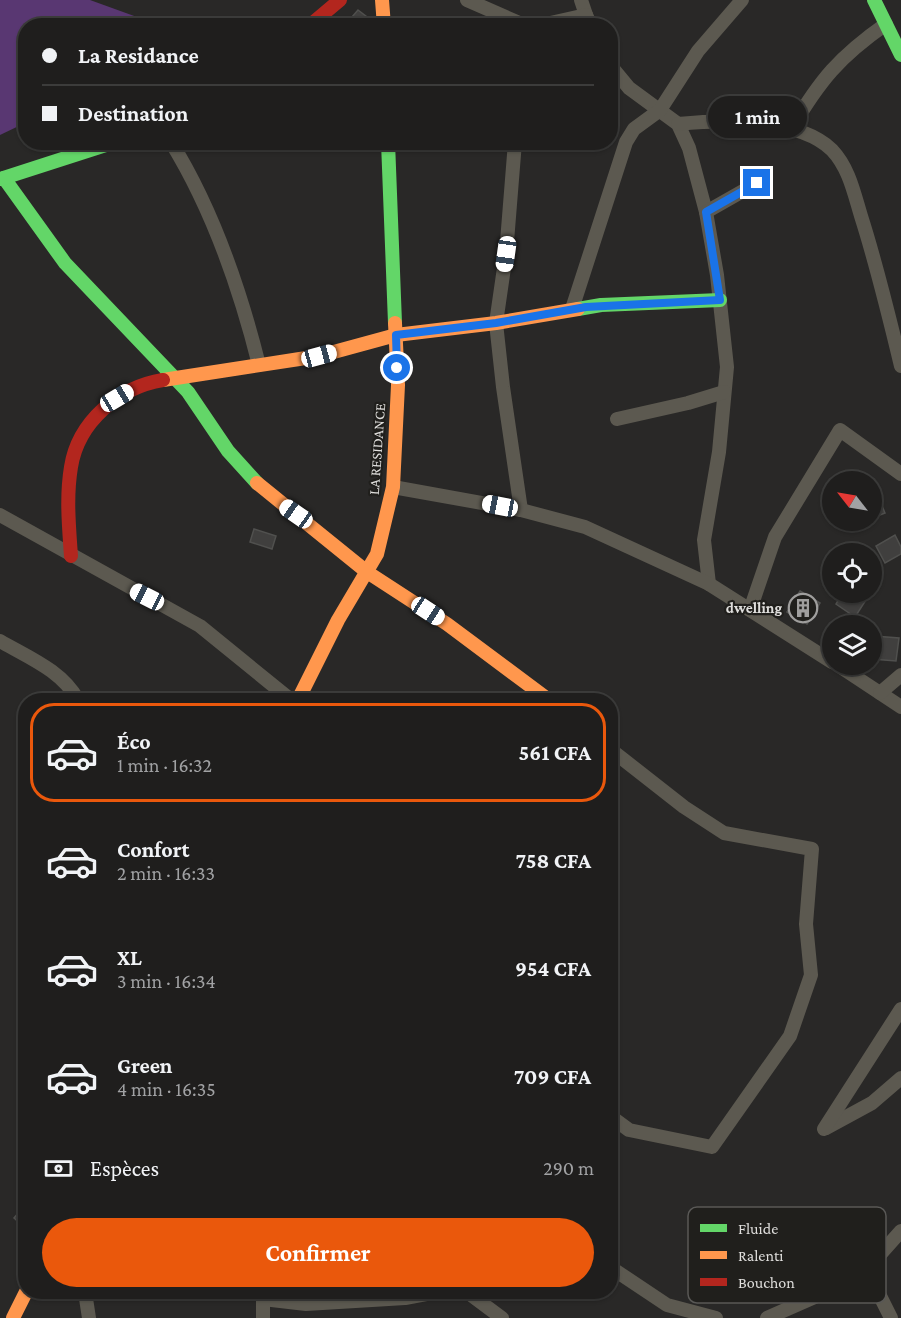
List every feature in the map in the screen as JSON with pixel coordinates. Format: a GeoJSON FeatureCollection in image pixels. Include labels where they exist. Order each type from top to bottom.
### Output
{"type":"FeatureCollection","features":[{"type":"Feature","properties":{"kind":"main road"},"geometry":{"type":"LineString","coordinates":[[319,18],[340,0]]}},
{"type":"Feature","properties":{"kind":"main road"},"geometry":{"type":"LineString","coordinates":[[382,0],[383,18]]}},
{"type":"Feature","properties":{"kind":"main road"},"geometry":{"type":"LineString","coordinates":[[874,0],[901,55]]}},
{"type":"Feature","properties":{"kind":"main road"},"geometry":{"type":"LineString","coordinates":[[91,150],[2,179],[65,263],[188,392],[243,469],[277,501],[367,572],[447,624],[540,693]]}},
{"type":"Feature","properties":{"kind":"main road","name":"LA RESIDANCE"},"geometry":{"type":"LineString","coordinates":[[302,693],[338,620],[367,572],[383,535],[393,487],[398,385],[388,150]]}},
{"type":"Feature","properties":{"kind":"main road"},"geometry":{"type":"LineString","coordinates":[[71,556],[68,503],[71,465],[87,428],[104,406],[130,390],[157,381],[319,356],[396,335],[496,323],[572,309],[629,303],[720,300]]}},
{"type":"Feature","properties":{"kind":"main road"},"geometry":{"type":"LineString","coordinates":[[13,1318],[22,1299]]}},
{"type":"Feature","properties":{"kind":"street"},"geometry":{"type":"LineString","coordinates":[[467,0],[505,18]]}},
{"type":"Feature","properties":{"kind":"street"},"geometry":{"type":"LineString","coordinates":[[581,0],[588,18]]}},
{"type":"Feature","properties":{"kind":"street"},"geometry":{"type":"LineString","coordinates":[[572,309],[626,142],[634,129],[660,110],[698,51],[742,0]]}},
{"type":"Feature","properties":{"kind":"street"},"geometry":{"type":"LineString","coordinates":[[791,129],[824,77],[851,48],[886,24]]}},
{"type":"Feature","properties":{"kind":"street"},"geometry":{"type":"LineString","coordinates":[[618,75],[629,88],[678,124],[689,148],[706,212],[720,300],[727,367],[719,452],[704,540],[709,584]]}},
{"type":"Feature","properties":{"kind":"street"},"geometry":{"type":"LineString","coordinates":[[678,124],[735,122],[791,129],[802,132],[830,149],[846,168],[877,266],[901,366]]}},
{"type":"Feature","properties":{"kind":"street"},"geometry":{"type":"LineString","coordinates":[[175,150],[211,220],[252,334],[259,365]]}},
{"type":"Feature","properties":{"kind":"street"},"geometry":{"type":"LineString","coordinates":[[514,150],[506,254],[496,323],[521,510]]}},
{"type":"Feature","properties":{"kind":"street"},"geometry":{"type":"LineString","coordinates":[[706,212],[757,183]]}},
{"type":"Feature","properties":{"kind":"street"},"geometry":{"type":"LineString","coordinates":[[617,419],[688,403],[724,392]]}},
{"type":"Feature","properties":{"kind":"street"},"geometry":{"type":"LineString","coordinates":[[750,610],[775,537],[840,430],[901,474]]}},
{"type":"Feature","properties":{"kind":"street"},"geometry":{"type":"LineString","coordinates":[[393,487],[521,510],[585,527],[709,584],[822,655]]}},
{"type":"Feature","properties":{"kind":"street"},"geometry":{"type":"LineString","coordinates":[[0,515],[200,626],[282,693]]}},
{"type":"Feature","properties":{"kind":"street"},"geometry":{"type":"LineString","coordinates":[[0,641],[51,669],[74,693]]}},
{"type":"Feature","properties":{"kind":"street"},"geometry":{"type":"LineString","coordinates":[[852,675],[901,706]]}},
{"type":"Feature","properties":{"kind":"street"},"geometry":{"type":"LineString","coordinates":[[880,693],[901,675]]}},
{"type":"Feature","properties":{"kind":"street"},"geometry":{"type":"LineString","coordinates":[[618,755],[684,807],[724,833],[812,849],[806,924],[811,975],[790,1036],[711,1147],[629,1130],[618,1122]]}},
{"type":"Feature","properties":{"kind":"street"},"geometry":{"type":"LineString","coordinates":[[901,1009],[824,1130],[872,1103],[901,1078]]}},
{"type":"Feature","properties":{"kind":"street"},"geometry":{"type":"LineString","coordinates":[[886,1248],[901,1231]]}},
{"type":"Feature","properties":{"kind":"street"},"geometry":{"type":"LineString","coordinates":[[618,1272],[667,1305],[716,1318]]}},
{"type":"Feature","properties":{"kind":"street"},"geometry":{"type":"LineString","coordinates":[[86,1299],[89,1318]]}},
{"type":"Feature","properties":{"kind":"street"},"geometry":{"type":"LineString","coordinates":[[263,1299],[263,1318]]}},
{"type":"Feature","properties":{"kind":"street"},"geometry":{"type":"LineString","coordinates":[[282,1299],[306,1304],[388,1299]]}},
{"type":"Feature","properties":{"kind":"street"},"geometry":{"type":"LineString","coordinates":[[476,1299],[502,1318]]}},
{"type":"Feature","properties":{"kind":"street"},"geometry":{"type":"LineString","coordinates":[[767,1318],[801,1303]]}},
{"type":"Feature","properties":{"kind":"street"},"geometry":{"type":"LineString","coordinates":[[884,1303],[891,1318]]}},
{"type":"Feature","properties":{"kind":"shaded area"},"geometry":{"type":"Polygon","coordinates":[[[0,0],[90,0],[140,18],[18,18],[18,126],[0,135],[0,0]]]}},
{"type":"Feature","properties":{"kind":"building"},"geometry":{"type":"Polygon","coordinates":[[[358,10],[367,17],[353,18],[358,10]]]}},
{"type":"Feature","properties":{"kind":"building"},"geometry":{"type":"Polygon","coordinates":[[[254,529],[276,536],[272,549],[250,542],[254,529]]]}},
{"type":"Feature","properties":{"kind":"building"},"geometry":{"type":"Polygon","coordinates":[[[895,535],[901,547],[901,554],[885,563],[882,557],[881,543],[895,535]]]}},
{"type":"Feature","properties":{"kind":"building","name":"dwelling"},"geometry":{"type":"Polygon","coordinates":[[[800,591],[820,603],[807,624],[787,612],[800,591]]]}},
{"type":"Feature","properties":{"kind":"building"},"geometry":{"type":"Polygon","coordinates":[[[864,603],[856,615],[852,615],[836,604],[864,603]]]}},
{"type":"Feature","properties":{"kind":"building"},"geometry":{"type":"Polygon","coordinates":[[[882,637],[899,638],[896,661],[882,660],[882,637]]]}},
{"type":"Feature","properties":{"kind":"traffic: fast"},"geometry":{"type":"LineString","coordinates":[[874,0],[901,55]]}},
{"type":"Feature","properties":{"kind":"traffic: fast"},"geometry":{"type":"LineString","coordinates":[[0,179],[90,150]]}},
{"type":"Feature","properties":{"kind":"traffic: fast"},"geometry":{"type":"LineString","coordinates":[[388,150],[395,323]]}},
{"type":"Feature","properties":{"kind":"traffic: fast"},"geometry":{"type":"LineString","coordinates":[[4,178],[65,263],[188,392],[228,451],[257,483]]}},
{"type":"Feature","properties":{"kind":"traffic: fast"},"geometry":{"type":"LineString","coordinates":[[578,309],[601,305],[720,300]]}},
{"type":"Feature","properties":{"kind":"traffic: slow"},"geometry":{"type":"LineString","coordinates":[[382,0],[383,18]]}},
{"type":"Feature","properties":{"kind":"traffic: slow"},"geometry":{"type":"LineString","coordinates":[[163,380],[319,356],[396,335],[496,323],[578,309]]}},
{"type":"Feature","properties":{"kind":"traffic: slow"},"geometry":{"type":"LineString","coordinates":[[302,693],[338,620],[377,554],[393,487],[398,385],[395,323]]}},
{"type":"Feature","properties":{"kind":"traffic: slow"},"geometry":{"type":"LineString","coordinates":[[257,483],[367,572],[447,624],[540,693]]}},
{"type":"Feature","properties":{"kind":"traffic: slow"},"geometry":{"type":"LineString","coordinates":[[13,1318],[22,1299]]}},
{"type":"Feature","properties":{"kind":"traffic: jam"},"geometry":{"type":"LineString","coordinates":[[319,18],[340,0]]}},
{"type":"Feature","properties":{"kind":"traffic: jam"},"geometry":{"type":"LineString","coordinates":[[71,556],[68,512],[69,478],[75,451],[82,435],[103,409],[116,399],[131,390],[163,380]]}},
{"type":"Feature","properties":{"kind":"place","name":"dwelling"},"geometry":{"type":"Point","coordinates":[803,608]}},
{"type":"Feature","properties":{"kind":"route"},"geometry":{"type":"LineString","coordinates":[[397,368],[396,335],[496,323],[586,307],[720,300],[706,212],[757,183]]}}]}
